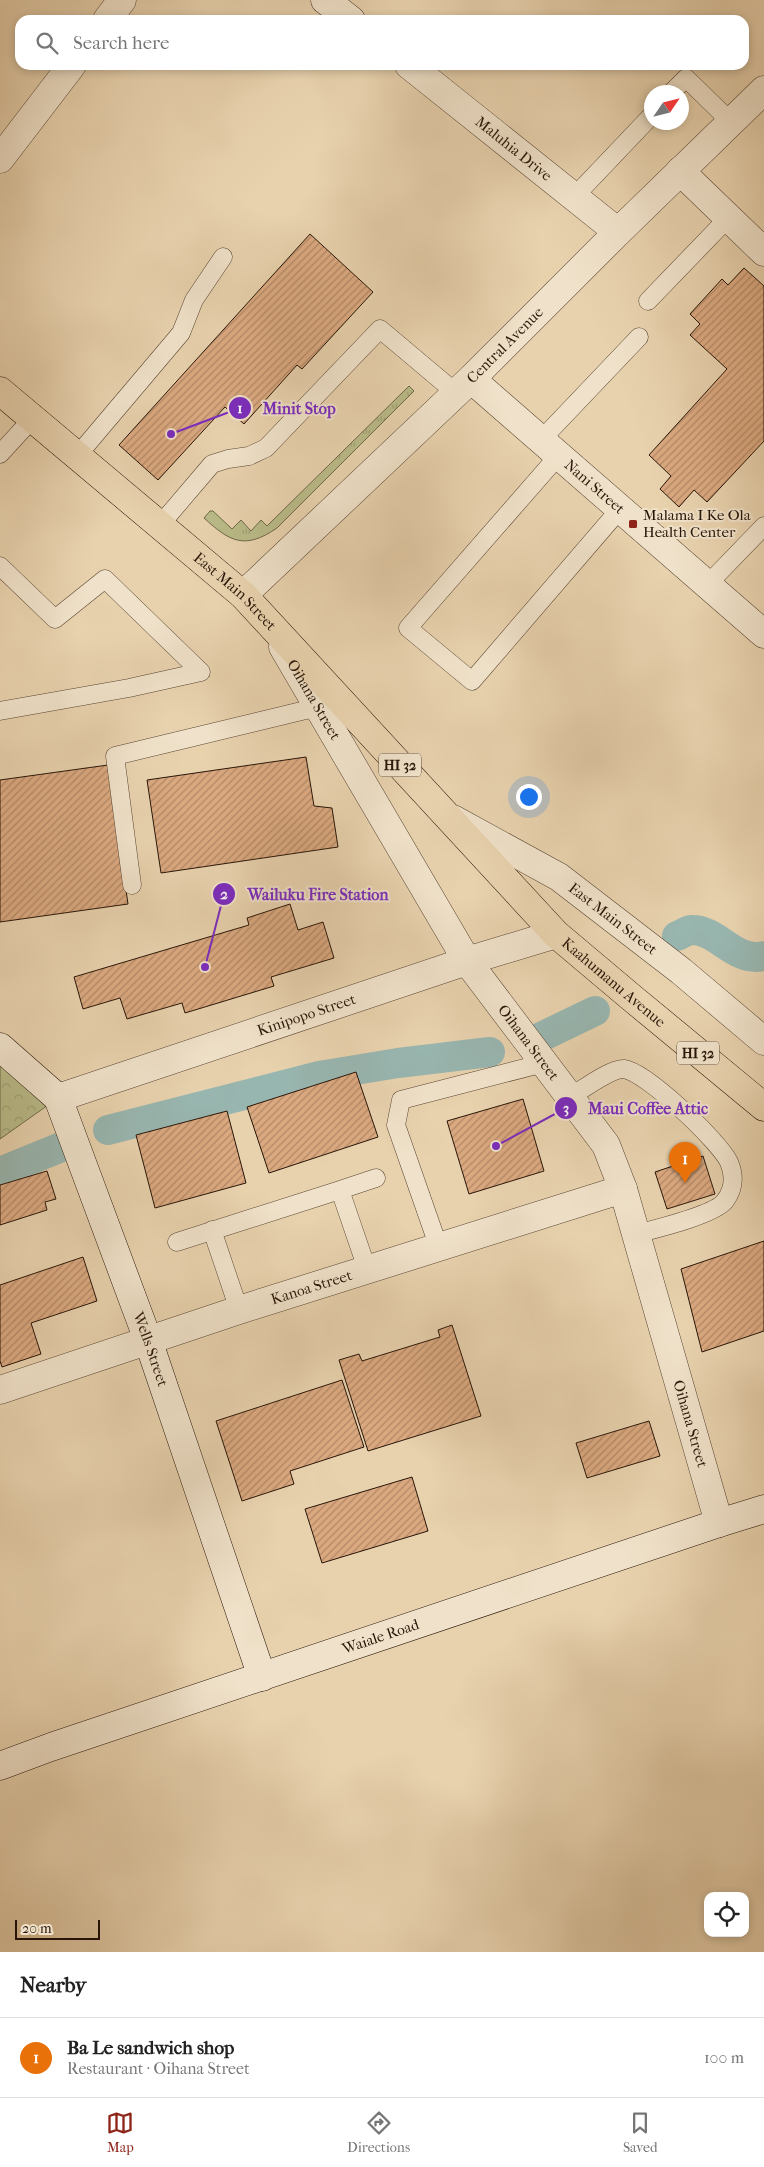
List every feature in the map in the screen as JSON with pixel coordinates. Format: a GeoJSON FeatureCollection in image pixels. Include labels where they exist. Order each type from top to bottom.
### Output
{"type":"FeatureCollection","features":[{"type":"Feature","properties":{"kind":"main road","name":"East Main Street"},"geometry":{"type":"LineString","coordinates":[[0,391],[244,595],[556,934]]}},
{"type":"Feature","properties":{"kind":"main road","name":"Kaahumanu Avenue"},"geometry":{"type":"LineString","coordinates":[[556,934],[764,1106]]}},
{"type":"Feature","properties":{"kind":"street"},"geometry":{"type":"LineString","coordinates":[[111,15],[122,0]]}},
{"type":"Feature","properties":{"kind":"street"},"geometry":{"type":"LineString","coordinates":[[326,0],[345,15]]}},
{"type":"Feature","properties":{"kind":"street"},"geometry":{"type":"LineString","coordinates":[[0,159],[68,70]]}},
{"type":"Feature","properties":{"kind":"street","name":"Maluhia Drive"},"geometry":{"type":"LineString","coordinates":[[415,70],[618,232]]}},
{"type":"Feature","properties":{"kind":"street","name":"Central Avenue"},"geometry":{"type":"LineString","coordinates":[[244,595],[464,386],[764,90]]}},
{"type":"Feature","properties":{"kind":"street"},"geometry":{"type":"LineString","coordinates":[[680,171],[764,252]]}},
{"type":"Feature","properties":{"kind":"street","name":"Nani Street"},"geometry":{"type":"LineString","coordinates":[[464,386],[550,448],[707,585],[759,621]]}},
{"type":"Feature","properties":{"kind":"street","name":"Oihana Street"},"geometry":{"type":"LineString","coordinates":[[270,624],[467,961],[606,1145],[623,1189],[719,1523]]}},
{"type":"Feature","properties":{"kind":"street","name":"East Main Street"},"geometry":{"type":"LineString","coordinates":[[448,816],[559,877],[681,970],[764,1041]]}},
{"type":"Feature","properties":{"kind":"street","name":"Kinipopo Street"},"geometry":{"type":"LineString","coordinates":[[58,1098],[467,961],[556,934]]}},
{"type":"Feature","properties":{"kind":"street","name":"Wells Street"},"geometry":{"type":"LineString","coordinates":[[0,1047],[58,1098],[148,1340],[262,1677]]}},
{"type":"Feature","properties":{"kind":"street","name":"Kanoa Street"},"geometry":{"type":"LineString","coordinates":[[0,1390],[239,1310],[623,1189]]}},
{"type":"Feature","properties":{"kind":"street","name":"Waiale Road"},"geometry":{"type":"LineString","coordinates":[[0,1766],[60,1744],[764,1509]]}},
{"type":"Feature","properties":{"kind":"lane"},"geometry":{"type":"LineString","coordinates":[[679,85],[686,78],[731,122]]}},
{"type":"Feature","properties":{"kind":"lane"},"geometry":{"type":"LineString","coordinates":[[574,197],[644,123]]}},
{"type":"Feature","properties":{"kind":"lane"},"geometry":{"type":"LineString","coordinates":[[648,300],[728,218]]}},
{"type":"Feature","properties":{"kind":"lane"},"geometry":{"type":"LineString","coordinates":[[78,456],[181,333],[194,300],[223,257]]}},
{"type":"Feature","properties":{"kind":"lane"},"geometry":{"type":"LineString","coordinates":[[160,525],[212,464],[228,459],[249,456],[266,448],[380,329],[464,386]]}},
{"type":"Feature","properties":{"kind":"lane"},"geometry":{"type":"LineString","coordinates":[[620,509],[472,682],[408,628],[639,336]]}},
{"type":"Feature","properties":{"kind":"lane"},"geometry":{"type":"LineString","coordinates":[[0,454],[33,418]]}},
{"type":"Feature","properties":{"kind":"lane"},"geometry":{"type":"LineString","coordinates":[[707,585],[764,526]]}},
{"type":"Feature","properties":{"kind":"lane"},"geometry":{"type":"LineString","coordinates":[[0,566],[55,619],[105,579],[201,672],[129,688],[0,711]]}},
{"type":"Feature","properties":{"kind":"lane"},"geometry":{"type":"LineString","coordinates":[[132,885],[115,756],[318,707]]}},
{"type":"Feature","properties":{"kind":"lane"},"geometry":{"type":"LineString","coordinates":[[439,1248],[396,1125],[401,1100],[544,1062]]}},
{"type":"Feature","properties":{"kind":"lane"},"geometry":{"type":"LineString","coordinates":[[570,1097],[613,1072],[622,1069],[634,1073],[671,1101],[707,1133],[728,1162],[733,1177],[731,1192],[723,1203],[698,1215],[636,1234]]}},
{"type":"Feature","properties":{"kind":"lane"},"geometry":{"type":"LineString","coordinates":[[177,1242],[376,1178]]}},
{"type":"Feature","properties":{"kind":"lane"},"geometry":{"type":"LineString","coordinates":[[340,1190],[367,1269]]}},
{"type":"Feature","properties":{"kind":"lane"},"geometry":{"type":"LineString","coordinates":[[212,1230],[239,1310]]}},
{"type":"Feature","properties":{"kind":"green space"},"geometry":{"type":"Polygon","coordinates":[[[409,386],[414,391],[277,528],[256,539],[238,540],[222,533],[204,518],[210,511],[213,511],[232,529],[241,520],[251,531],[261,520],[267,526],[409,386]]]}},
{"type":"Feature","properties":{"kind":"green space"},"geometry":{"type":"Polygon","coordinates":[[[0,1047],[58,1098],[0,1139],[0,1047]]]}},
{"type":"Feature","properties":{"kind":"building"},"geometry":{"type":"Polygon","coordinates":[[[310,234],[373,292],[302,369],[297,365],[244,424],[225,407],[158,480],[119,445],[310,234]]]}},
{"type":"Feature","properties":{"kind":"building"},"geometry":{"type":"Polygon","coordinates":[[[744,268],[764,286],[764,441],[707,502],[694,490],[679,507],[660,489],[671,476],[649,455],[727,369],[690,335],[700,324],[690,314],[722,279],[728,285],[744,268]]]}},
{"type":"Feature","properties":{"kind":"building"},"geometry":{"type":"Polygon","coordinates":[[[306,757],[314,806],[332,808],[338,847],[161,873],[147,780],[306,757]]]}},
{"type":"Feature","properties":{"kind":"building"},"geometry":{"type":"Polygon","coordinates":[[[108,765],[128,904],[0,922],[0,780],[108,765]]]}},
{"type":"Feature","properties":{"kind":"building"},"geometry":{"type":"Polygon","coordinates":[[[290,904],[298,930],[323,922],[334,958],[271,977],[274,986],[185,1013],[182,1003],[127,1019],[120,998],[83,1009],[74,977],[249,925],[247,918],[290,904]]]}},
{"type":"Feature","properties":{"kind":"building"},"geometry":{"type":"Polygon","coordinates":[[[356,1072],[378,1137],[269,1173],[247,1107],[356,1072]]]}},
{"type":"Feature","properties":{"kind":"building"},"geometry":{"type":"Polygon","coordinates":[[[523,1099],[544,1171],[469,1194],[447,1121],[523,1099]]]}},
{"type":"Feature","properties":{"kind":"building"},"geometry":{"type":"Polygon","coordinates":[[[227,1111],[246,1183],[155,1208],[136,1135],[227,1111]]]}},
{"type":"Feature","properties":{"kind":"building"},"geometry":{"type":"Polygon","coordinates":[[[703,1156],[715,1194],[667,1209],[655,1172],[703,1156]]]}},
{"type":"Feature","properties":{"kind":"building"},"geometry":{"type":"Polygon","coordinates":[[[47,1171],[56,1199],[45,1202],[47,1210],[0,1225],[0,1185],[47,1171]]]}},
{"type":"Feature","properties":{"kind":"building"},"geometry":{"type":"Polygon","coordinates":[[[764,1241],[764,1331],[702,1352],[681,1269],[764,1241]]]}},
{"type":"Feature","properties":{"kind":"building"},"geometry":{"type":"Polygon","coordinates":[[[83,1257],[97,1301],[31,1323],[41,1354],[2,1367],[0,1361],[0,1285],[83,1257]]]}},
{"type":"Feature","properties":{"kind":"building"},"geometry":{"type":"Polygon","coordinates":[[[452,1325],[481,1416],[368,1451],[339,1360],[359,1354],[362,1361],[440,1337],[438,1330],[452,1325]]]}},
{"type":"Feature","properties":{"kind":"building"},"geometry":{"type":"Polygon","coordinates":[[[342,1380],[364,1447],[290,1471],[294,1484],[242,1501],[216,1421],[342,1380]]]}},
{"type":"Feature","properties":{"kind":"building"},"geometry":{"type":"Polygon","coordinates":[[[649,1421],[660,1456],[587,1478],[576,1443],[649,1421]]]}},
{"type":"Feature","properties":{"kind":"building"},"geometry":{"type":"Polygon","coordinates":[[[412,1477],[428,1531],[322,1563],[305,1509],[412,1477]]]}},
{"type":"Feature","properties":{"kind":"waterway"},"geometry":{"type":"LineString","coordinates":[[677,936],[689,930],[701,931],[744,955],[753,957],[764,956]]}},
{"type":"Feature","properties":{"kind":"waterway"},"geometry":{"type":"LineString","coordinates":[[541,1037],[595,1011]]}},
{"type":"Feature","properties":{"kind":"waterway"},"geometry":{"type":"LineString","coordinates":[[108,1130],[319,1076],[398,1063],[490,1052]]}},
{"type":"Feature","properties":{"kind":"waterway"},"geometry":{"type":"LineString","coordinates":[[0,1172],[59,1148]]}},
{"type":"Feature","properties":{"kind":"place","name":"Minit Stop"},"geometry":{"type":"Point","coordinates":[171,434]}},
{"type":"Feature","properties":{"kind":"place","name":"Malama I Ke Ola Health Center"},"geometry":{"type":"Point","coordinates":[633,524]}},
{"type":"Feature","properties":{"kind":"place","name":"Wailuku Fire Station"},"geometry":{"type":"Point","coordinates":[205,967]}},
{"type":"Feature","properties":{"kind":"place","name":"Maui Coffee Attic"},"geometry":{"type":"Point","coordinates":[496,1146]}},
{"type":"Feature","properties":{"kind":"place","name":"Ba Le sandwich shop"},"geometry":{"type":"Point","coordinates":[685,1183]}}]}
